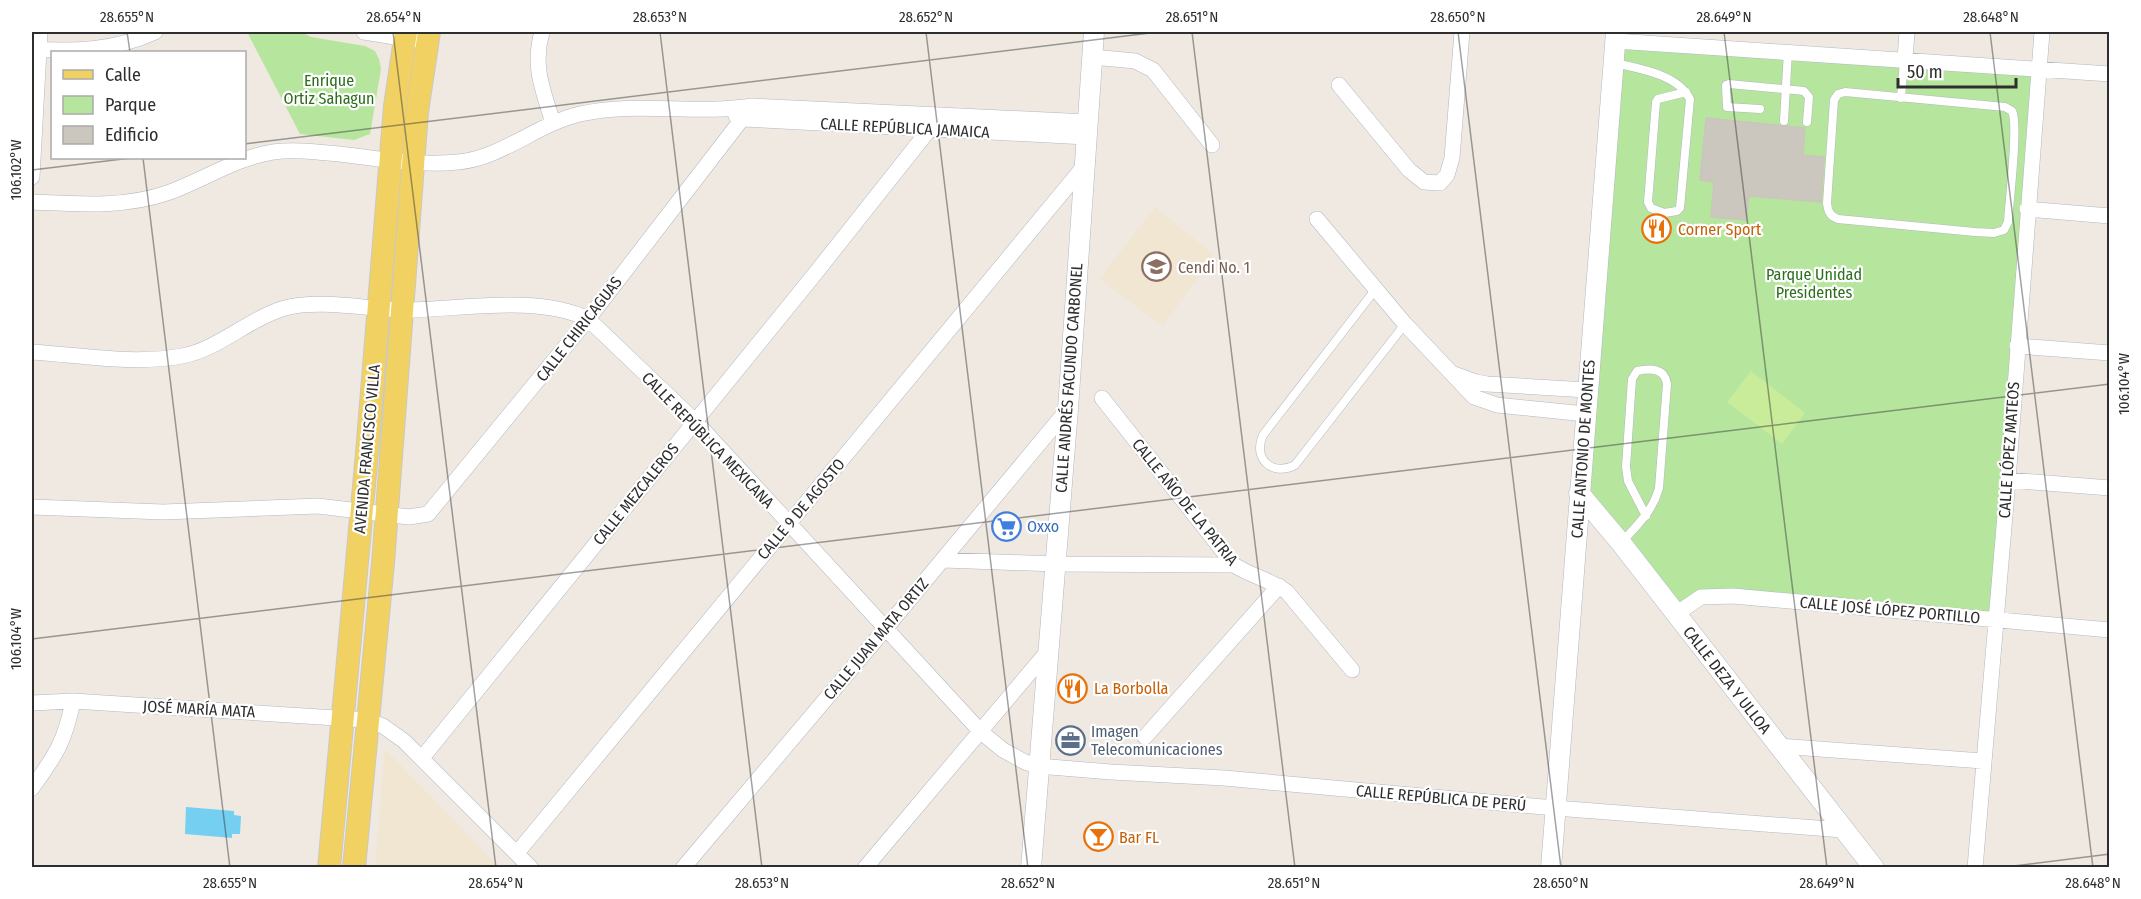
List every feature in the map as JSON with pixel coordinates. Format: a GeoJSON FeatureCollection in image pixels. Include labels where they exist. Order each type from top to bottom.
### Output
{"type":"FeatureCollection","features":[{"type":"Feature","properties":{"kind":"main road","name":"CALLE ANDRÉS FACUNDO CARBONEL"},"geometry":{"type":"LineString","coordinates":[[1031,867],[1068,409],[1094,32]]}},
{"type":"Feature","properties":{"kind":"main road","name":"AVENIDA FRANCISCO VILLA"},"geometry":{"type":"LineString","coordinates":[[329,867],[362,510],[390,308],[402,161],[398,79],[416,36]]}},
{"type":"Feature","properties":{"kind":"main road","name":"CALLE ANTONIO DE MONTES"},"geometry":{"type":"LineString","coordinates":[[1551,867],[1616,36]]}},
{"type":"Feature","properties":{"kind":"main road","name":"AVENIDA FRANCISCO VILLA"},"geometry":{"type":"LineString","coordinates":[[354,867],[386,514],[390,308]]}},
{"type":"Feature","properties":{"kind":"main road","name":"CALLE DEZA Y ULLOA"},"geometry":{"type":"LineString","coordinates":[[1579,493],[1621,543],[1778,747],[1874,867]]}},
{"type":"Feature","properties":{"kind":"street"},"geometry":{"type":"LineString","coordinates":[[32,177],[35,49],[40,32]]}},
{"type":"Feature","properties":{"kind":"street"},"geometry":{"type":"LineString","coordinates":[[35,49],[98,48],[123,44],[155,32]]}},
{"type":"Feature","properties":{"kind":"street"},"geometry":{"type":"LineString","coordinates":[[364,32],[416,36]]}},
{"type":"Feature","properties":{"kind":"street"},"geometry":{"type":"LineString","coordinates":[[542,32],[537,54],[537,68],[553,123]]}},
{"type":"Feature","properties":{"kind":"street"},"geometry":{"type":"LineString","coordinates":[[1339,85],[1409,170],[1424,182],[1440,183],[1448,175],[1452,158],[1462,32]]}},
{"type":"Feature","properties":{"kind":"street"},"geometry":{"type":"LineString","coordinates":[[1905,59],[1907,32]]}},
{"type":"Feature","properties":{"kind":"street","name":"CALLE LÓPEZ MATEOS"},"geometry":{"type":"LineString","coordinates":[[1975,867],[2008,480],[2042,32]]}},
{"type":"Feature","properties":{"kind":"street"},"geometry":{"type":"LineString","coordinates":[[1616,36],[2109,74]]}},
{"type":"Feature","properties":{"kind":"street"},"geometry":{"type":"LineString","coordinates":[[1092,57],[1135,61],[1153,70],[1212,145]]}},
{"type":"Feature","properties":{"kind":"street","name":"CALLE REPÚBLICA JAMAICA"},"geometry":{"type":"LineString","coordinates":[[32,202],[99,204],[147,199],[187,186],[250,158],[271,153],[307,150],[402,161],[443,163],[474,160],[553,123],[579,114],[609,109],[725,110],[752,106],[940,116],[1087,130]]}},
{"type":"Feature","properties":{"kind":"street","name":"CALLE CHIRICAGUAS"},"geometry":{"type":"LineString","coordinates":[[32,507],[142,512],[309,506],[362,510],[415,518],[428,514],[588,319],[752,106]]}},
{"type":"Feature","properties":{"kind":"street","name":"CALLE REPÚBLICA JAMAICA"},"geometry":{"type":"LineString","coordinates":[[725,110],[743,119],[930,130],[1087,130]]}},
{"type":"Feature","properties":{"kind":"street","name":"CALLE MEZCALEROS"},"geometry":{"type":"LineString","coordinates":[[422,758],[940,116]]}},
{"type":"Feature","properties":{"kind":"street","name":"CALLE 9 DE AGOSTO"},"geometry":{"type":"LineString","coordinates":[[518,854],[1085,165]]}},
{"type":"Feature","properties":{"kind":"street"},"geometry":{"type":"LineString","coordinates":[[2027,209],[2109,216]]}},
{"type":"Feature","properties":{"kind":"street"},"geometry":{"type":"LineString","coordinates":[[1317,219],[1404,324],[1466,390],[1483,401],[1497,405],[1586,414]]}},
{"type":"Feature","properties":{"kind":"street","name":"CALLE REPÚBLICA MEXICANA"},"geometry":{"type":"LineString","coordinates":[[32,352],[136,359],[184,356],[202,350],[256,320],[287,308],[318,304],[390,308],[536,307],[570,312],[588,319],[695,422],[981,732],[1003,750],[1025,762],[1038,765]]}},
{"type":"Feature","properties":{"kind":"street"},"geometry":{"type":"LineString","coordinates":[[2017,346],[2109,353]]}},
{"type":"Feature","properties":{"kind":"street"},"geometry":{"type":"LineString","coordinates":[[1450,372],[1487,384],[1587,390]]}},
{"type":"Feature","properties":{"kind":"street","name":"CALLE AÑO DE LA PATRIA"},"geometry":{"type":"LineString","coordinates":[[1102,398],[1234,565],[1279,586],[1293,597],[1352,670]]}},
{"type":"Feature","properties":{"kind":"street","name":"CALLE JUAN MATA ORTIZ"},"geometry":{"type":"LineString","coordinates":[[683,867],[1068,409]]}},
{"type":"Feature","properties":{"kind":"street"},"geometry":{"type":"LineString","coordinates":[[2008,480],[2109,488]]}},
{"type":"Feature","properties":{"kind":"street"},"geometry":{"type":"LineString","coordinates":[[943,560],[1055,564],[1234,565]]}},
{"type":"Feature","properties":{"kind":"street"},"geometry":{"type":"LineString","coordinates":[[1145,737],[1279,586]]}},
{"type":"Feature","properties":{"kind":"street","name":"CALLE JOSÉ LÓPEZ PORTILLO"},"geometry":{"type":"LineString","coordinates":[[1676,614],[1701,597],[1722,595],[2109,630]]}},
{"type":"Feature","properties":{"kind":"street"},"geometry":{"type":"LineString","coordinates":[[865,867],[1048,651]]}},
{"type":"Feature","properties":{"kind":"street"},"geometry":{"type":"LineString","coordinates":[[32,788],[62,742],[73,701]]}},
{"type":"Feature","properties":{"kind":"street","name":"JOSÉ MARÍA MATA"},"geometry":{"type":"LineString","coordinates":[[32,703],[73,701],[367,720],[394,733],[422,758],[531,867]]}},
{"type":"Feature","properties":{"kind":"street"},"geometry":{"type":"LineString","coordinates":[[1778,747],[1983,761]]}},
{"type":"Feature","properties":{"kind":"street","name":"CALLE REPÚBLICA DE PERÚ"},"geometry":{"type":"LineString","coordinates":[[1038,765],[1111,772],[1224,778],[1555,808],[1843,830]]}},
{"type":"Feature","properties":{"kind":"lane"},"geometry":{"type":"LineString","coordinates":[[1784,121],[1788,51]]}},
{"type":"Feature","properties":{"kind":"lane"},"geometry":{"type":"LineString","coordinates":[[1901,98],[1905,59]]}},
{"type":"Feature","properties":{"kind":"lane"},"geometry":{"type":"LineString","coordinates":[[1613,62],[1670,80],[1686,92],[1691,106],[1680,208],[1677,211],[1664,213],[1651,208],[1648,202],[1656,102],[1658,99],[1686,92]]}},
{"type":"Feature","properties":{"kind":"lane"},"geometry":{"type":"LineString","coordinates":[[1760,109],[1726,106],[1726,85],[1804,91],[1808,94],[1807,122]]}},
{"type":"Feature","properties":{"kind":"lane"},"geometry":{"type":"LineString","coordinates":[[1845,93],[1901,98],[2005,107],[2012,111],[2015,120],[2013,150],[2008,222],[2004,230],[1994,233],[1895,225],[1838,219],[1829,214],[1827,203],[1835,98],[1838,94],[1845,93]]}},
{"type":"Feature","properties":{"kind":"lane"},"geometry":{"type":"LineString","coordinates":[[1375,290],[1263,435],[1260,447],[1264,461],[1276,469],[1295,465],[1404,324]]}},
{"type":"Feature","properties":{"kind":"lane"},"geometry":{"type":"LineString","coordinates":[[1621,543],[1646,516],[1657,497],[1659,488],[1667,384],[1665,375],[1650,369],[1636,371],[1632,379],[1626,467],[1632,491],[1646,516]]}},
{"type":"Feature","properties":{"kind":"shaded area","name":"Cendi No. 1"},"geometry":{"type":"Polygon","coordinates":[[[1155,207],[1214,255],[1163,326],[1099,279],[1155,207]]]}},
{"type":"Feature","properties":{"kind":"shaded area"},"geometry":{"type":"Polygon","coordinates":[[[385,749],[499,867],[375,867],[385,749]]]}},
{"type":"Feature","properties":{"kind":"green space","name":"Enrique Ortiz Sahagun"},"geometry":{"type":"Polygon","coordinates":[[[247,32],[301,32],[311,37],[365,46],[375,51],[381,69],[370,134],[354,140],[300,134],[247,32]]]}},
{"type":"Feature","properties":{"kind":"green space","name":"Parque Unidad Presidentes"},"geometry":{"type":"Polygon","coordinates":[[[1620,44],[2044,70],[1999,623],[1693,599],[1675,610],[1585,497],[1620,44]]]}},
{"type":"Feature","properties":{"kind":"green space"},"geometry":{"type":"Polygon","coordinates":[[[1751,371],[1805,413],[1782,444],[1727,402],[1751,371]]]}},
{"type":"Feature","properties":{"kind":"water"},"geometry":{"type":"Polygon","coordinates":[[[186,807],[234,811],[234,815],[241,816],[240,834],[232,834],[232,838],[185,834],[186,807]]]}},
{"type":"Feature","properties":{"kind":"building"},"geometry":{"type":"Polygon","coordinates":[[[1706,118],[1805,128],[1803,155],[1824,157],[1821,202],[1749,196],[1746,220],[1711,217],[1714,182],[1700,180],[1706,118]]]}},
{"type":"Feature","properties":{"kind":"place","name":"Corner Sport"},"geometry":{"type":"Point","coordinates":[1657,229]}},
{"type":"Feature","properties":{"kind":"place","name":"Cendi No. 1"},"geometry":{"type":"Point","coordinates":[1157,267]}},
{"type":"Feature","properties":{"kind":"place","name":"Oxxo"},"geometry":{"type":"Point","coordinates":[1006,526]}},
{"type":"Feature","properties":{"kind":"place","name":"La Borbolla"},"geometry":{"type":"Point","coordinates":[1073,688]}},
{"type":"Feature","properties":{"kind":"place","name":"Imagen Telecomunicaciones"},"geometry":{"type":"Point","coordinates":[1070,740]}},
{"type":"Feature","properties":{"kind":"place","name":"Bar FL"},"geometry":{"type":"Point","coordinates":[1098,837]}}]}
